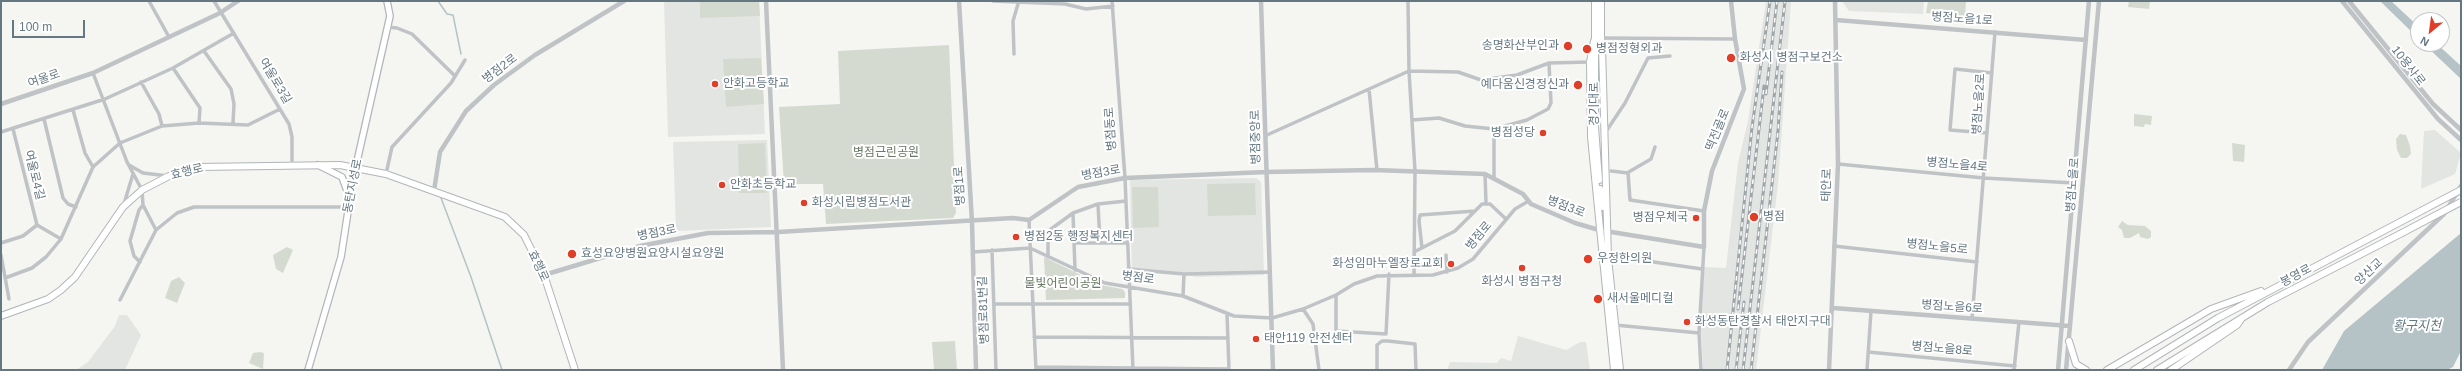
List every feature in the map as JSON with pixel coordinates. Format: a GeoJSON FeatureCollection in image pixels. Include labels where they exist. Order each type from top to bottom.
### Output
{"type":"FeatureCollection","features":[{"type":"Feature","properties":{"kind":"main road","name":"동탄지성로"},"geometry":{"type":"LineString","coordinates":[[308,370],[341,257],[356,168],[390,16],[387,1]]}},
{"type":"Feature","properties":{"kind":"main road","name":"경기대로"},"geometry":{"type":"LineString","coordinates":[[1595,1],[1595,127],[1603,209]]}},
{"type":"Feature","properties":{"kind":"main road","name":"경기대로"},"geometry":{"type":"LineString","coordinates":[[1601,1],[1603,209]]}},
{"type":"Feature","properties":{"kind":"main road"},"geometry":{"type":"LineString","coordinates":[[1594,41],[1590,62],[1591,137],[1608,231],[1620,370]]}},
{"type":"Feature","properties":{"kind":"main road","name":"경기대로"},"geometry":{"type":"LineString","coordinates":[[1602,47],[1601,133],[1603,209]]}},
{"type":"Feature","properties":{"kind":"main road"},"geometry":{"type":"LineString","coordinates":[[318,165],[342,177],[350,198]]}},
{"type":"Feature","properties":{"kind":"main road","name":"효행로"},"geometry":{"type":"LineString","coordinates":[[1,316],[48,299],[75,277],[122,207],[142,190],[169,176],[198,167],[340,165],[386,174],[506,217],[524,235],[544,275],[575,370]]}},
{"type":"Feature","properties":{"kind":"main road","name":"봉영로"},"geometry":{"type":"LineString","coordinates":[[2134,370],[2218,318],[2461,190]]}},
{"type":"Feature","properties":{"kind":"main road","name":"봉영로"},"geometry":{"type":"LineString","coordinates":[[2157,370],[2243,316],[2461,202]]}},
{"type":"Feature","properties":{"kind":"main road"},"geometry":{"type":"LineString","coordinates":[[1603,209],[1599,230],[1614,370]]}},
{"type":"Feature","properties":{"kind":"main road"},"geometry":{"type":"LineString","coordinates":[[2107,370],[2211,309],[2279,285]]}},
{"type":"Feature","properties":{"kind":"main road"},"geometry":{"type":"LineString","coordinates":[[2171,370],[2237,325],[2243,316]]}},
{"type":"Feature","properties":{"kind":"main road"},"geometry":{"type":"LineString","coordinates":[[2069,341],[2076,364],[2086,370]]}},
{"type":"Feature","properties":{"kind":"street"},"geometry":{"type":"LineString","coordinates":[[149,1],[169,37]]}},
{"type":"Feature","properties":{"kind":"street","name":"여울로3길"},"geometry":{"type":"LineString","coordinates":[[214,1],[289,124],[292,138],[292,166]]}},
{"type":"Feature","properties":{"kind":"street","name":"여울로"},"geometry":{"type":"LineString","coordinates":[[1,104],[93,73],[220,13],[238,1]]}},
{"type":"Feature","properties":{"kind":"street","name":"병점2로"},"geometry":{"type":"LineString","coordinates":[[431,190],[436,175],[440,152],[466,111],[494,85],[535,55],[624,1]]}},
{"type":"Feature","properties":{"kind":"street"},"geometry":{"type":"LineString","coordinates":[[766,1],[778,232],[783,370]]}},
{"type":"Feature","properties":{"kind":"street","name":"병점1로"},"geometry":{"type":"LineString","coordinates":[[959,1],[972,222],[976,370]]}},
{"type":"Feature","properties":{"kind":"street"},"geometry":{"type":"LineString","coordinates":[[993,1],[1018,4],[1065,4],[1086,9],[1113,6]]}},
{"type":"Feature","properties":{"kind":"street","name":"병점동로"},"geometry":{"type":"LineString","coordinates":[[1112,1],[1125,178],[1132,369]]}},
{"type":"Feature","properties":{"kind":"street","name":"병점중앙로"},"geometry":{"type":"LineString","coordinates":[[1261,1],[1267,135],[1266,172],[1273,370]]}},
{"type":"Feature","properties":{"kind":"street"},"geometry":{"type":"LineString","coordinates":[[1408,1],[1409,71],[1415,171],[1414,275]]}},
{"type":"Feature","properties":{"kind":"street","name":"떡전골로"},"geometry":{"type":"LineString","coordinates":[[1704,247],[1704,211],[1712,171],[1744,89],[1735,39],[1731,1]]}},
{"type":"Feature","properties":{"kind":"street","name":"태안로"},"geometry":{"type":"LineString","coordinates":[[1829,370],[1833,308],[1838,164],[1835,1]]}},
{"type":"Feature","properties":{"kind":"street","name":"병점노을로"},"geometry":{"type":"LineString","coordinates":[[2066,370],[2099,1]]}},
{"type":"Feature","properties":{"kind":"street","name":"10용사로"},"geometry":{"type":"LineString","coordinates":[[2342,1],[2438,120],[2461,140]]}},
{"type":"Feature","properties":{"kind":"street","name":"10용사로"},"geometry":{"type":"LineString","coordinates":[[2349,1],[2433,104],[2461,130]]}},
{"type":"Feature","properties":{"kind":"street"},"geometry":{"type":"LineString","coordinates":[[2089,3],[2091,9],[2098,7]]}},
{"type":"Feature","properties":{"kind":"street","name":"병점노을로"},"geometry":{"type":"LineString","coordinates":[[2058,370],[2089,3]]}},
{"type":"Feature","properties":{"kind":"street"},"geometry":{"type":"LineString","coordinates":[[1014,54],[1013,21],[1018,4]]}},
{"type":"Feature","properties":{"kind":"street","name":"병점노을1로"},"geometry":{"type":"LineString","coordinates":[[1836,20],[2086,40]]}},
{"type":"Feature","properties":{"kind":"street"},"geometry":{"type":"LineString","coordinates":[[388,27],[397,28],[412,34],[455,76]]}},
{"type":"Feature","properties":{"kind":"street","name":"병점노을2로"},"geometry":{"type":"LineString","coordinates":[[1984,178],[1995,32]]}},
{"type":"Feature","properties":{"kind":"street"},"geometry":{"type":"LineString","coordinates":[[1,132],[105,99],[174,68],[234,33]]}},
{"type":"Feature","properties":{"kind":"street"},"geometry":{"type":"LineString","coordinates":[[1602,38],[1735,39]]}},
{"type":"Feature","properties":{"kind":"street"},"geometry":{"type":"LineString","coordinates":[[204,51],[231,89],[234,104],[234,123]]}},
{"type":"Feature","properties":{"kind":"street"},"geometry":{"type":"LineString","coordinates":[[1603,136],[1624,103],[1648,58],[1670,56]]}},
{"type":"Feature","properties":{"kind":"street"},"geometry":{"type":"LineString","coordinates":[[386,174],[392,147],[451,83],[465,60]]}},
{"type":"Feature","properties":{"kind":"street"},"geometry":{"type":"LineString","coordinates":[[1267,135],[1409,71],[1458,72],[1481,80],[1518,75],[1549,63],[1590,62]]}},
{"type":"Feature","properties":{"kind":"street"},"geometry":{"type":"LineString","coordinates":[[1412,120],[1439,118],[1465,126],[1494,129],[1527,120],[1548,109],[1551,102],[1549,63]]}},
{"type":"Feature","properties":{"kind":"street"},"geometry":{"type":"LineString","coordinates":[[174,68],[200,108],[199,123]]}},
{"type":"Feature","properties":{"kind":"street"},"geometry":{"type":"LineString","coordinates":[[1987,133],[1950,130],[1955,69],[1992,73]]}},
{"type":"Feature","properties":{"kind":"street"},"geometry":{"type":"LineString","coordinates":[[2083,72],[2090,71],[2093,73]]}},
{"type":"Feature","properties":{"kind":"street"},"geometry":{"type":"LineString","coordinates":[[93,73],[105,99],[129,165],[142,190],[143,205],[156,230]]}},
{"type":"Feature","properties":{"kind":"street"},"geometry":{"type":"LineString","coordinates":[[141,82],[159,114],[162,126]]}},
{"type":"Feature","properties":{"kind":"street"},"geometry":{"type":"LineString","coordinates":[[1369,89],[1377,170]]}},
{"type":"Feature","properties":{"kind":"street"},"geometry":{"type":"LineString","coordinates":[[6,278],[32,268],[46,257],[61,239],[93,168],[120,143],[162,126],[199,123],[234,123],[248,125],[280,109]]}},
{"type":"Feature","properties":{"kind":"street"},"geometry":{"type":"LineString","coordinates":[[73,110],[85,153],[93,168]]}},
{"type":"Feature","properties":{"kind":"street","name":"여울로4길"},"geometry":{"type":"LineString","coordinates":[[44,119],[63,198],[68,204],[76,207]]}},
{"type":"Feature","properties":{"kind":"street","name":"여울로4길"},"geometry":{"type":"LineString","coordinates":[[14,129],[37,225]]}},
{"type":"Feature","properties":{"kind":"street"},"geometry":{"type":"LineString","coordinates":[[1494,129],[1494,177]]}},
{"type":"Feature","properties":{"kind":"street"},"geometry":{"type":"LineString","coordinates":[[2456,136],[2460,135],[2461,130]]}},
{"type":"Feature","properties":{"kind":"street"},"geometry":{"type":"LineString","coordinates":[[1611,171],[1627,173],[1651,159],[1655,147]]}},
{"type":"Feature","properties":{"kind":"street"},"geometry":{"type":"LineString","coordinates":[[2076,156],[2078,158],[2085,157]]}},
{"type":"Feature","properties":{"kind":"street","name":"병점노을4로"},"geometry":{"type":"LineString","coordinates":[[1838,164],[1984,178],[2074,183]]}},
{"type":"Feature","properties":{"kind":"street"},"geometry":{"type":"LineString","coordinates":[[129,165],[143,174],[169,176]]}},
{"type":"Feature","properties":{"kind":"street","name":"병점3로"},"geometry":{"type":"LineString","coordinates":[[544,275],[640,246],[708,233],[778,232],[972,222],[1012,218],[1029,220],[1078,187],[1125,178],[1266,172],[1377,170],[1485,174],[1494,177],[1523,194],[1527,202],[1575,223],[1599,230],[1704,247]]}},
{"type":"Feature","properties":{"kind":"street"},"geometry":{"type":"LineString","coordinates":[[1627,173],[1630,200],[1704,211]]}},
{"type":"Feature","properties":{"kind":"street"},"geometry":{"type":"LineString","coordinates":[[122,207],[133,174]]}},
{"type":"Feature","properties":{"kind":"street"},"geometry":{"type":"LineString","coordinates":[[1485,174],[1486,203]]}},
{"type":"Feature","properties":{"kind":"street","name":"병점노을5로"},"geometry":{"type":"LineString","coordinates":[[1834,246],[1977,262],[1984,178]]}},
{"type":"Feature","properties":{"kind":"street","name":"양산교"},"geometry":{"type":"LineString","coordinates":[[2289,370],[2308,342],[2444,214],[2461,186]]}},
{"type":"Feature","properties":{"kind":"street"},"geometry":{"type":"LineString","coordinates":[[1048,257],[1049,230],[1073,213],[1098,204],[1126,201]]}},
{"type":"Feature","properties":{"kind":"street","name":"병점로"},"geometry":{"type":"LineString","coordinates":[[973,252],[1030,248],[1105,283],[1183,296],[1227,314],[1272,318],[1303,309],[1336,295],[1364,280],[1389,274],[1433,275],[1447,272],[1473,259],[1519,205],[1527,202]]}},
{"type":"Feature","properties":{"kind":"street"},"geometry":{"type":"LineString","coordinates":[[1414,252],[1455,231],[1479,206],[1486,203],[1494,207],[1506,219]]}},
{"type":"Feature","properties":{"kind":"street"},"geometry":{"type":"LineString","coordinates":[[1098,204],[1100,243]]}},
{"type":"Feature","properties":{"kind":"street"},"geometry":{"type":"LineString","coordinates":[[140,262],[134,256],[130,241],[139,210],[143,205]]}},
{"type":"Feature","properties":{"kind":"street"},"geometry":{"type":"LineString","coordinates":[[120,300],[156,230],[177,213],[194,207],[349,208]]}},
{"type":"Feature","properties":{"kind":"street"},"geometry":{"type":"LineString","coordinates":[[1422,248],[1419,221],[1420,215],[1475,211]]}},
{"type":"Feature","properties":{"kind":"street"},"geometry":{"type":"LineString","coordinates":[[2071,213],[2077,212],[2080,215]]}},
{"type":"Feature","properties":{"kind":"street"},"geometry":{"type":"LineString","coordinates":[[1073,213],[1075,270]]}},
{"type":"Feature","properties":{"kind":"street"},"geometry":{"type":"LineString","coordinates":[[1029,220],[1036,369],[1229,370],[1227,314]]}},
{"type":"Feature","properties":{"kind":"street"},"geometry":{"type":"LineString","coordinates":[[1,243],[23,236],[37,225],[61,239]]}},
{"type":"Feature","properties":{"kind":"street"},"geometry":{"type":"LineString","coordinates":[[1074,243],[1127,243]]}},
{"type":"Feature","properties":{"kind":"street"},"geometry":{"type":"LineString","coordinates":[[1700,370],[1699,333],[1704,247]]}},
{"type":"Feature","properties":{"kind":"street","name":"병점로81번길"},"geometry":{"type":"LineString","coordinates":[[992,250],[996,370]]}},
{"type":"Feature","properties":{"kind":"street"},"geometry":{"type":"LineString","coordinates":[[1,255],[9,299]]}},
{"type":"Feature","properties":{"kind":"street"},"geometry":{"type":"LineString","coordinates":[[1446,255],[1447,272]]}},
{"type":"Feature","properties":{"kind":"street"},"geometry":{"type":"LineString","coordinates":[[1640,260],[1702,269]]}},
{"type":"Feature","properties":{"kind":"street"},"geometry":{"type":"LineString","coordinates":[[1972,319],[1977,262]]}},
{"type":"Feature","properties":{"kind":"street"},"geometry":{"type":"LineString","coordinates":[[1128,269],[1184,274],[1270,272]]}},
{"type":"Feature","properties":{"kind":"street"},"geometry":{"type":"LineString","coordinates":[[1183,296],[1184,274]]}},
{"type":"Feature","properties":{"kind":"street"},"geometry":{"type":"LineString","coordinates":[[1336,295],[1336,331],[1386,334],[1389,274]]}},
{"type":"Feature","properties":{"kind":"street"},"geometry":{"type":"LineString","coordinates":[[2063,301],[2069,303],[2072,301]]}},
{"type":"Feature","properties":{"kind":"street"},"geometry":{"type":"LineString","coordinates":[[994,304],[1129,304]]}},
{"type":"Feature","properties":{"kind":"street","name":"병점노을6로"},"geometry":{"type":"LineString","coordinates":[[1833,308],[2070,326]]}},
{"type":"Feature","properties":{"kind":"street"},"geometry":{"type":"LineString","coordinates":[[1303,309],[1314,324],[1319,370]]}},
{"type":"Feature","properties":{"kind":"street"},"geometry":{"type":"LineString","coordinates":[[1867,370],[1871,311]]}},
{"type":"Feature","properties":{"kind":"street"},"geometry":{"type":"LineString","coordinates":[[2014,368],[2019,322]]}},
{"type":"Feature","properties":{"kind":"street"},"geometry":{"type":"LineString","coordinates":[[1615,325],[1699,333]]}},
{"type":"Feature","properties":{"kind":"street"},"geometry":{"type":"LineString","coordinates":[[1034,337],[1228,338]]}},
{"type":"Feature","properties":{"kind":"street"},"geometry":{"type":"LineString","coordinates":[[1378,370],[1377,345],[1382,341],[1415,344],[1416,370]]}},
{"type":"Feature","properties":{"kind":"street","name":"병점노을8로"},"geometry":{"type":"LineString","coordinates":[[1868,352],[2014,368]]}},
{"type":"Feature","properties":{"kind":"street"},"geometry":{"type":"LineString","coordinates":[[2059,352],[2067,353]]}},
{"type":"Feature","properties":{"kind":"shaded area"},"geometry":{"type":"Polygon","coordinates":[[[664,1],[759,1],[765,134],[668,137],[664,1]]]}},
{"type":"Feature","properties":{"kind":"shaded area"},"geometry":{"type":"Polygon","coordinates":[[[1766,1],[1791,1],[1778,184],[1756,370],[1703,370],[1701,331],[1704,267],[1726,268],[1738,163],[1748,121],[1766,1]]]}},
{"type":"Feature","properties":{"kind":"shaded area"},"geometry":{"type":"Polygon","coordinates":[[[1842,1],[1924,1],[1923,14],[1849,11],[1842,1]]]}},
{"type":"Feature","properties":{"kind":"shaded area"},"geometry":{"type":"Polygon","coordinates":[[[2435,130],[2461,153],[2455,174],[2421,189],[2424,131],[2435,130]]]}},
{"type":"Feature","properties":{"kind":"shaded area","name":"안화초등학교"},"geometry":{"type":"Polygon","coordinates":[[[767,140],[771,227],[676,231],[673,142],[767,140]]]}},
{"type":"Feature","properties":{"kind":"shaded area"},"geometry":{"type":"Polygon","coordinates":[[[1256,178],[1261,182],[1264,275],[1197,277],[1167,272],[1132,273],[1130,180],[1256,178]]]}},
{"type":"Feature","properties":{"kind":"shaded area"},"geometry":{"type":"Polygon","coordinates":[[[119,315],[127,315],[141,335],[125,370],[76,370],[88,362],[115,326],[119,315]]]}},
{"type":"Feature","properties":{"kind":"shaded area"},"geometry":{"type":"Polygon","coordinates":[[[1518,336],[1566,350],[1580,342],[1586,342],[1590,370],[1447,370],[1450,362],[1497,363],[1501,358],[1511,361],[1518,336]]]}},
{"type":"Feature","properties":{"kind":"green space"},"geometry":{"type":"Polygon","coordinates":[[[700,1],[759,1],[760,16],[700,18],[700,1]]]}},
{"type":"Feature","properties":{"kind":"green space"},"geometry":{"type":"Polygon","coordinates":[[[1928,1],[1966,1],[1965,17],[1926,13],[1928,1]]]}},
{"type":"Feature","properties":{"kind":"green space"},"geometry":{"type":"Polygon","coordinates":[[[2129,1],[2150,1],[2149,9],[2128,7],[2129,1]]]}},
{"type":"Feature","properties":{"kind":"green space","name":"병점근린공원"},"geometry":{"type":"Polygon","coordinates":[[[949,45],[956,213],[953,218],[826,224],[823,184],[784,184],[779,107],[840,104],[838,51],[949,45]]]}},
{"type":"Feature","properties":{"kind":"green space"},"geometry":{"type":"Polygon","coordinates":[[[761,58],[764,104],[726,107],[723,59],[761,58]]]}},
{"type":"Feature","properties":{"kind":"green space"},"geometry":{"type":"Polygon","coordinates":[[[2134,114],[2152,116],[2151,125],[2145,124],[2144,127],[2134,126],[2134,114]]]}},
{"type":"Feature","properties":{"kind":"green space"},"geometry":{"type":"Polygon","coordinates":[[[2400,134],[2406,135],[2410,146],[2411,154],[2407,158],[2401,158],[2397,150],[2396,139],[2400,134]]]}},
{"type":"Feature","properties":{"kind":"green space"},"geometry":{"type":"Polygon","coordinates":[[[765,143],[767,193],[739,193],[738,144],[765,143]]]}},
{"type":"Feature","properties":{"kind":"green space"},"geometry":{"type":"Polygon","coordinates":[[[2232,143],[2245,145],[2244,162],[2233,161],[2232,143]]]}},
{"type":"Feature","properties":{"kind":"green space"},"geometry":{"type":"Polygon","coordinates":[[[1255,183],[1256,215],[1208,216],[1207,184],[1255,183]]]}},
{"type":"Feature","properties":{"kind":"green space"},"geometry":{"type":"Polygon","coordinates":[[[1132,187],[1158,187],[1159,227],[1133,228],[1132,187]]]}},
{"type":"Feature","properties":{"kind":"green space"},"geometry":{"type":"Polygon","coordinates":[[[2122,221],[2128,225],[2145,226],[2151,231],[2151,237],[2148,239],[2140,237],[2139,233],[2130,238],[2124,238],[2122,230],[2118,227],[2122,221]]]}},
{"type":"Feature","properties":{"kind":"green space"},"geometry":{"type":"Polygon","coordinates":[[[287,247],[293,250],[283,273],[276,269],[273,255],[287,247]]]}},
{"type":"Feature","properties":{"kind":"green space","name":"물빛어린이공원"},"geometry":{"type":"Polygon","coordinates":[[[1044,257],[1101,285],[1122,289],[1125,292],[1125,298],[1046,300],[1044,257]]]}},
{"type":"Feature","properties":{"kind":"green space"},"geometry":{"type":"Polygon","coordinates":[[[179,277],[185,283],[177,303],[165,298],[171,281],[179,277]]]}},
{"type":"Feature","properties":{"kind":"green space"},"geometry":{"type":"Polygon","coordinates":[[[955,341],[957,370],[934,370],[932,342],[955,341]]]}},
{"type":"Feature","properties":{"kind":"green space"},"geometry":{"type":"Polygon","coordinates":[[[253,353],[264,353],[263,369],[249,363],[253,353]]]}},
{"type":"Feature","properties":{"kind":"water"},"geometry":{"type":"Polygon","coordinates":[[[2380,1],[2391,1],[2410,19],[2410,30],[2380,1]]]}},
{"type":"Feature","properties":{"kind":"water"},"geometry":{"type":"Polygon","coordinates":[[[2432,52],[2446,52],[2461,66],[2461,79],[2432,52]]]}},
{"type":"Feature","properties":{"kind":"water","name":"황구지천"},"geometry":{"type":"Polygon","coordinates":[[[2461,233],[2461,351],[2453,367],[2447,370],[2322,370],[2344,331],[2461,233]]]}},
{"type":"Feature","properties":{"kind":"waterway"},"geometry":{"type":"LineString","coordinates":[[438,1],[447,14],[453,15],[461,54]]}},
{"type":"Feature","properties":{"kind":"waterway"},"geometry":{"type":"LineString","coordinates":[[441,198],[471,277],[502,370]]}},
{"type":"Feature","properties":{"kind":"tunnel"},"geometry":{"type":"LineString","coordinates":[[1602,207],[1605,250]]}},
{"type":"Feature","properties":{"kind":"railway"},"geometry":{"type":"LineString","coordinates":[[1727,370],[1752,127],[1770,1]]}},
{"type":"Feature","properties":{"kind":"railway"},"geometry":{"type":"LineString","coordinates":[[1766,94],[1777,1]]}},
{"type":"Feature","properties":{"kind":"railway"},"geometry":{"type":"LineString","coordinates":[[1743,370],[1785,1]]}},
{"type":"Feature","properties":{"kind":"railway"},"geometry":{"type":"LineString","coordinates":[[1751,370],[1778,131],[1782,72]]}},
{"type":"Feature","properties":{"kind":"railway"},"geometry":{"type":"LineString","coordinates":[[1738,309],[1764,86]]}},
{"type":"Feature","properties":{"kind":"railway"},"geometry":{"type":"LineString","coordinates":[[1736,370],[1744,302]]}},
{"type":"Feature","properties":{"kind":"place","name":"송명화산부인과"},"geometry":{"type":"Point","coordinates":[1568,46]}},
{"type":"Feature","properties":{"kind":"place","name":"병점정형외과"},"geometry":{"type":"Point","coordinates":[1587,49]}},
{"type":"Feature","properties":{"kind":"place","name":"화성시 병점구보건소"},"geometry":{"type":"Point","coordinates":[1731,58]}},
{"type":"Feature","properties":{"kind":"place","name":"안화고등학교"},"geometry":{"type":"Point","coordinates":[715,84]}},
{"type":"Feature","properties":{"kind":"place","name":"예다움신경정신과"},"geometry":{"type":"Point","coordinates":[1578,85]}},
{"type":"Feature","properties":{"kind":"place","name":"병점성당"},"geometry":{"type":"Point","coordinates":[1543,133]}},
{"type":"Feature","properties":{"kind":"place","name":"안화초등학교"},"geometry":{"type":"Point","coordinates":[722,185]}},
{"type":"Feature","properties":{"kind":"place","name":"화성시립병점도서관"},"geometry":{"type":"Point","coordinates":[804,203]}},
{"type":"Feature","properties":{"kind":"place","name":"병점"},"geometry":{"type":"Point","coordinates":[1754,217]}},
{"type":"Feature","properties":{"kind":"place","name":"병점우체국"},"geometry":{"type":"Point","coordinates":[1696,218]}},
{"type":"Feature","properties":{"kind":"place","name":"병점2동 행정복지센터"},"geometry":{"type":"Point","coordinates":[1016,237]}},
{"type":"Feature","properties":{"kind":"place","name":"효성요양병원요양시설요양원"},"geometry":{"type":"Point","coordinates":[572,254]}},
{"type":"Feature","properties":{"kind":"place","name":"우정한의원"},"geometry":{"type":"Point","coordinates":[1588,259]}},
{"type":"Feature","properties":{"kind":"place","name":"화성임마누엘장로교회"},"geometry":{"type":"Point","coordinates":[1451,264]}},
{"type":"Feature","properties":{"kind":"place","name":"화성시 병점구청"},"geometry":{"type":"Point","coordinates":[1522,268]}},
{"type":"Feature","properties":{"kind":"place","name":"새서울메디컬"},"geometry":{"type":"Point","coordinates":[1598,299]}},
{"type":"Feature","properties":{"kind":"place","name":"화성동탄경찰서 태안지구대"},"geometry":{"type":"Point","coordinates":[1687,322]}},
{"type":"Feature","properties":{"kind":"place","name":"태안119 안전센터"},"geometry":{"type":"Point","coordinates":[1256,339]}}]}
